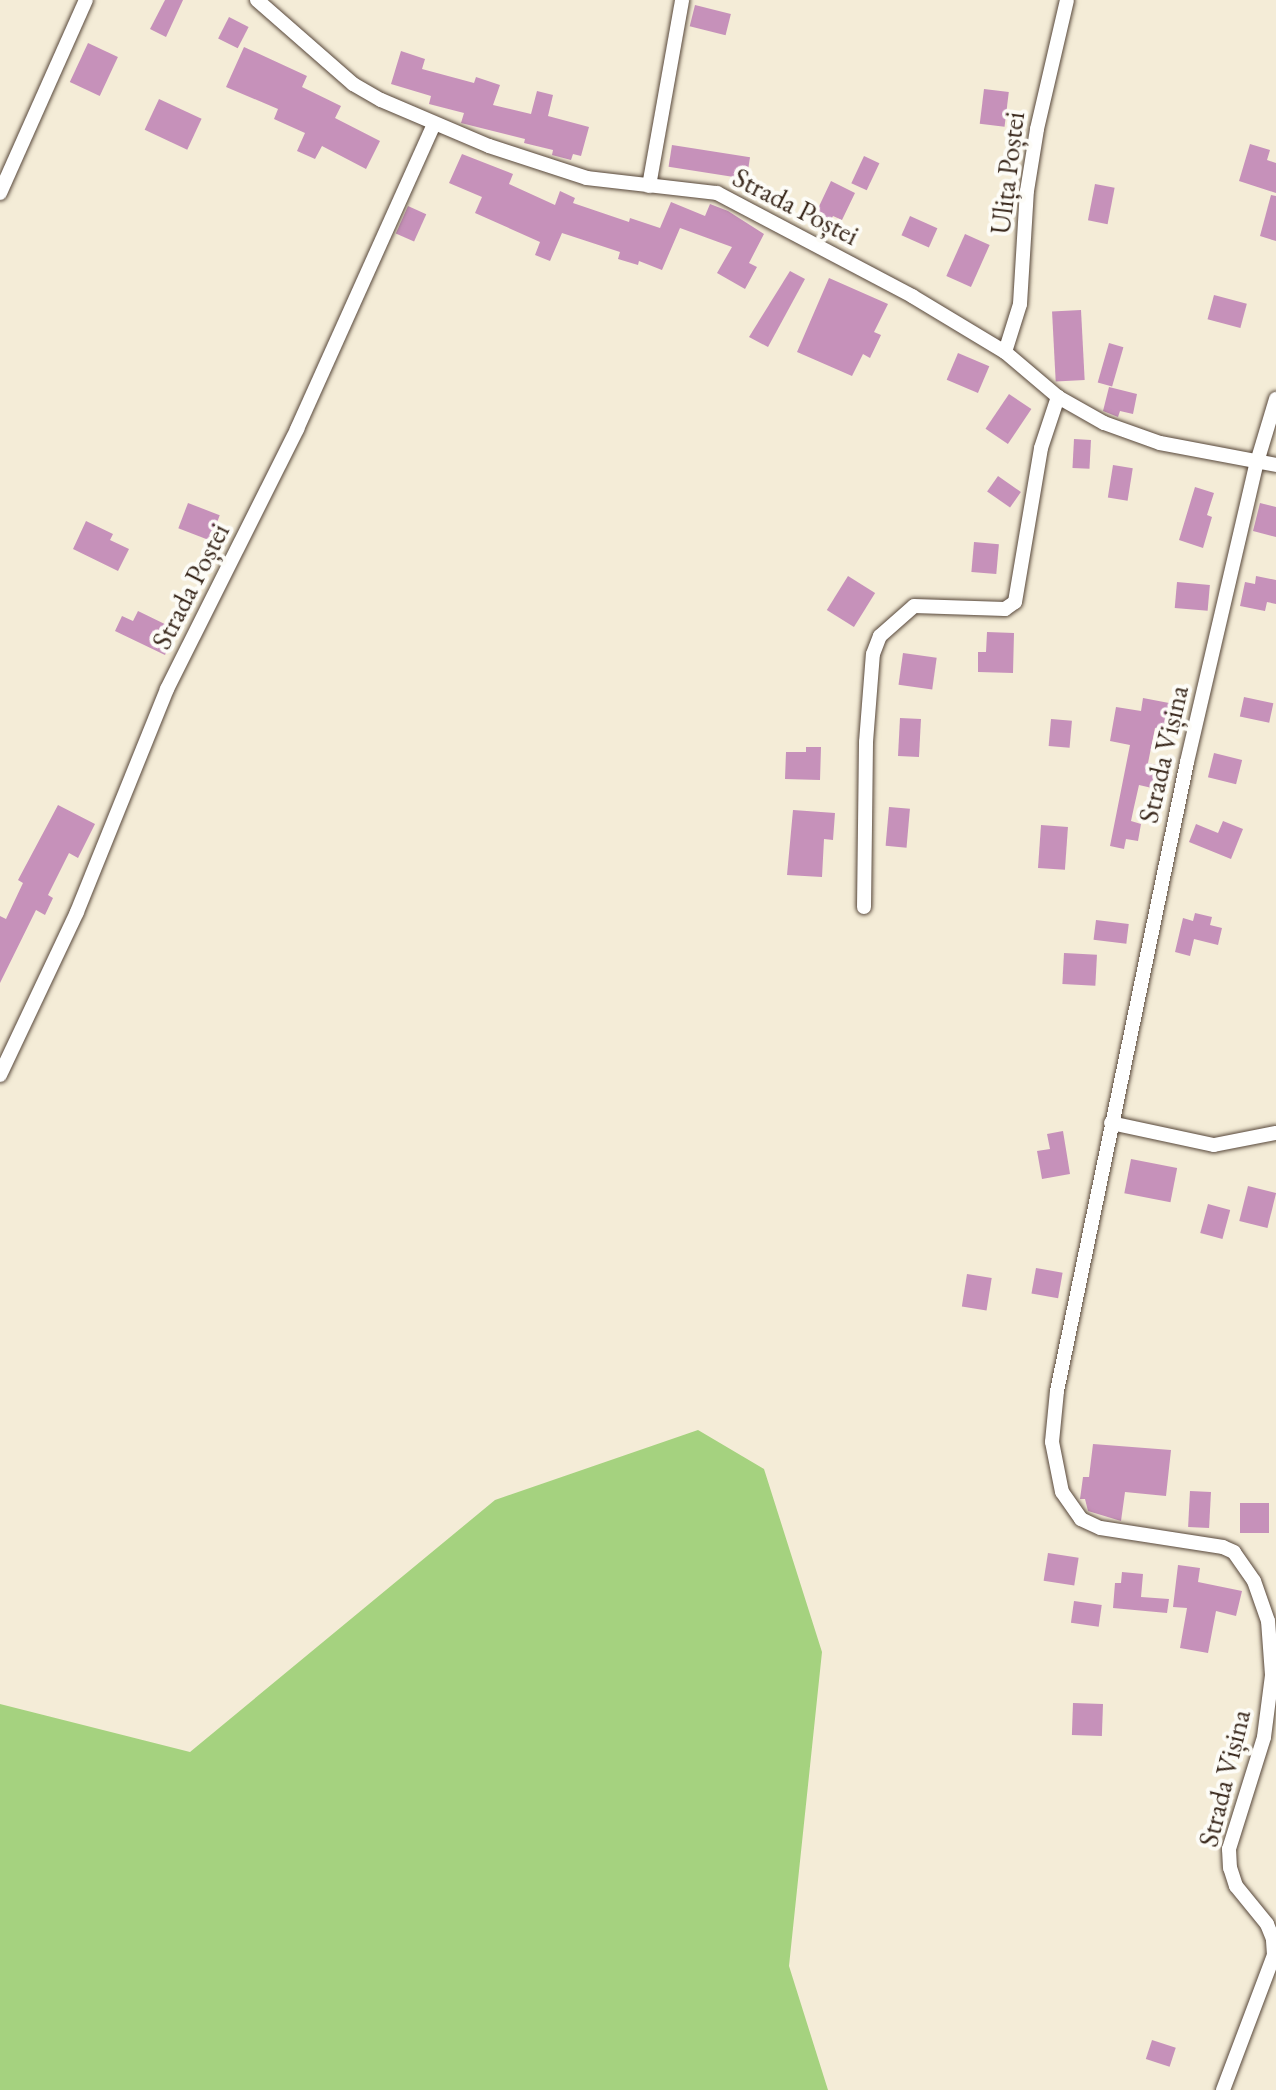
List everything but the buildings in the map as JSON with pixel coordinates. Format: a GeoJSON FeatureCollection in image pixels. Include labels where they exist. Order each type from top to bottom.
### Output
{"type":"FeatureCollection","features":[{"type":"Feature","properties":{"kind":"street"},"geometry":{"type":"LineString","coordinates":[[0,193],[86,0]]}},
{"type":"Feature","properties":{"kind":"street","name":"Strada Poștei"},"geometry":{"type":"LineString","coordinates":[[257,0],[353,84],[434,124],[587,178],[717,193],[912,296],[1005,352],[1058,397],[1082,412],[1131,435],[1276,465]]}},
{"type":"Feature","properties":{"kind":"street"},"geometry":{"type":"LineString","coordinates":[[649,186],[682,0]]}},
{"type":"Feature","properties":{"kind":"street","name":"Ulița Poștei"},"geometry":{"type":"LineString","coordinates":[[1005,352],[1014,332],[1020,304],[1027,191],[1037,129],[1067,0]]}},
{"type":"Feature","properties":{"kind":"street","name":"Strada Poștei"},"geometry":{"type":"LineString","coordinates":[[0,1075],[77,912],[167,689],[297,429],[434,124]]}},
{"type":"Feature","properties":{"kind":"street"},"geometry":{"type":"LineString","coordinates":[[864,907],[866,742],[873,654],[880,636],[914,606],[1005,609],[1015,602],[1041,448],[1058,397]]}},
{"type":"Feature","properties":{"kind":"street","name":"Strada Vișina"},"geometry":{"type":"LineString","coordinates":[[1223,2090],[1274,1955],[1267,1924],[1236,1886],[1230,1868],[1229,1849],[1264,1737],[1272,1650],[1268,1621],[1254,1581],[1234,1552],[1223,1547],[1090,1525],[1070,1508],[1058,1479],[1052,1442],[1057,1391],[1187,762],[1257,462],[1276,399]]}},
{"type":"Feature","properties":{"kind":"street"},"geometry":{"type":"LineString","coordinates":[[1111,1123],[1214,1145],[1276,1133]]}},
{"type":"Feature","properties":{"kind":"green space"},"geometry":{"type":"Polygon","coordinates":[[[698,1430],[764,1469],[822,1652],[789,1966],[828,2090],[0,2090],[0,1704],[190,1752],[495,1500],[698,1430]]]}}]}
